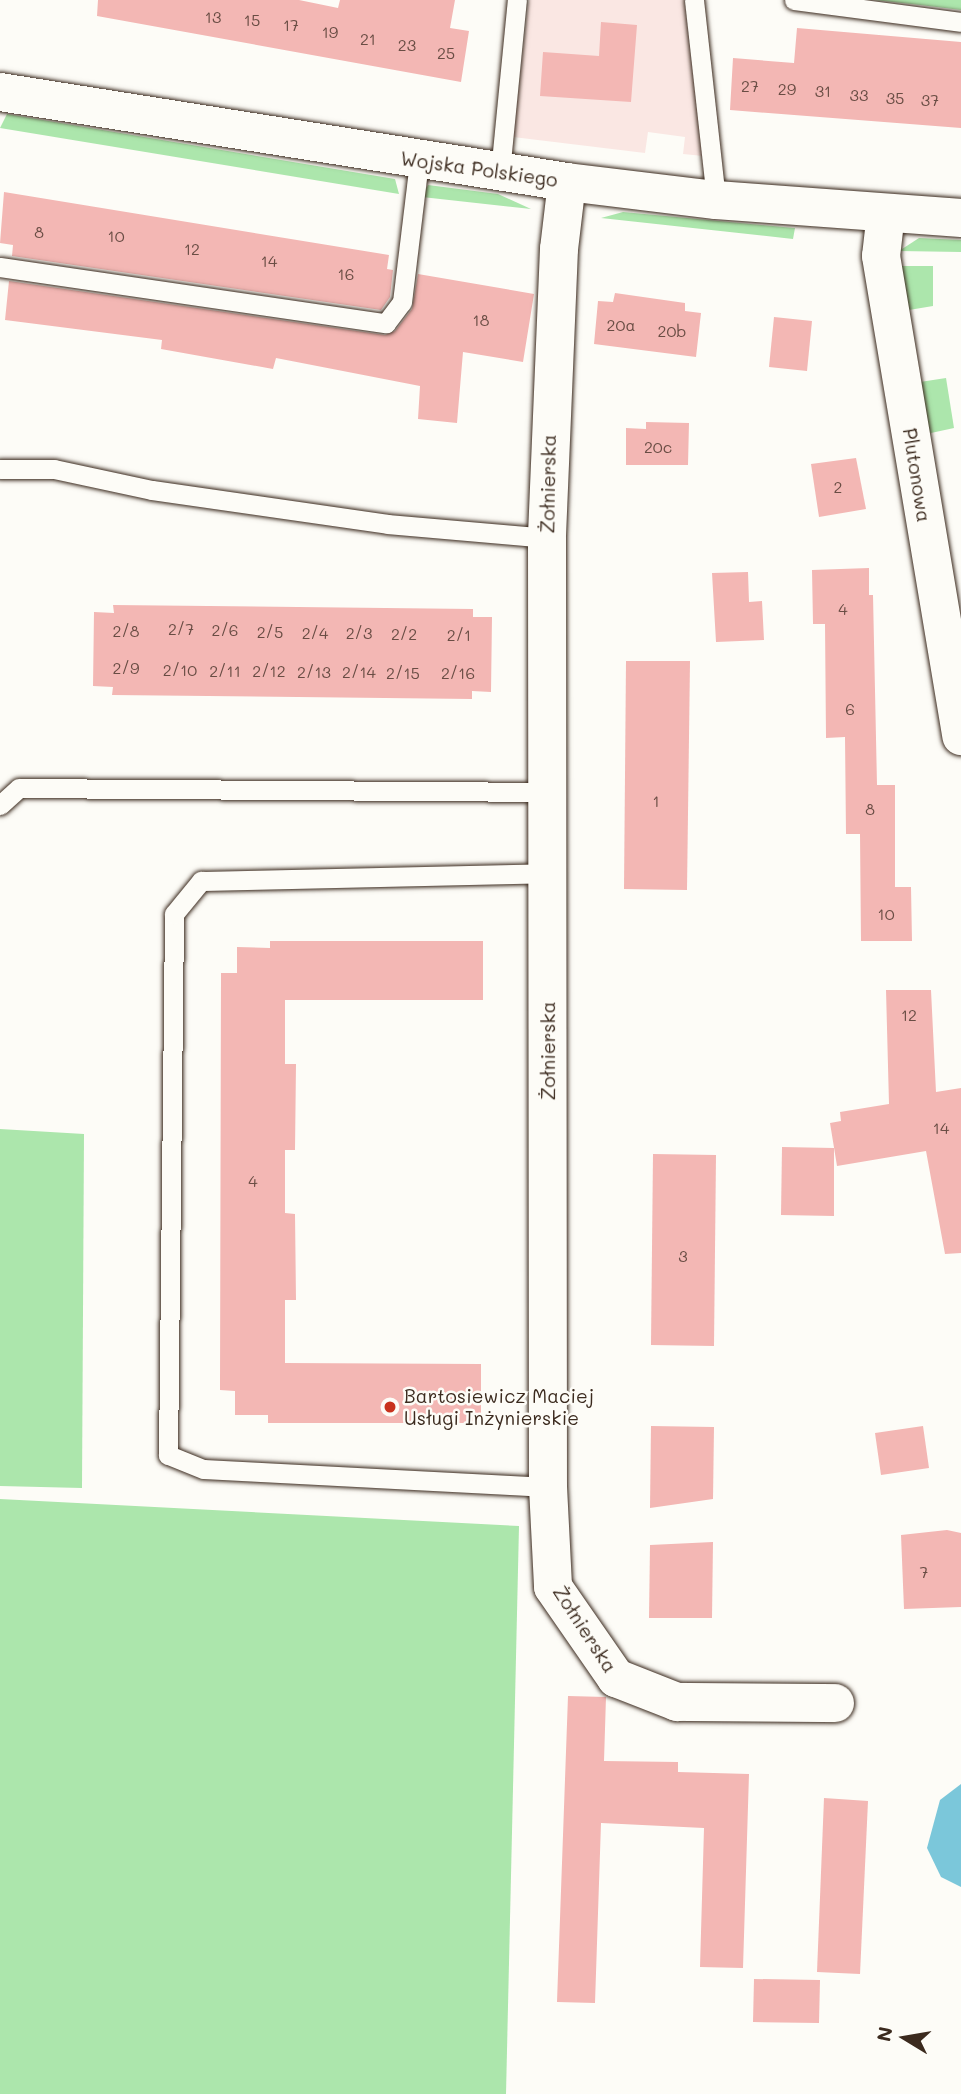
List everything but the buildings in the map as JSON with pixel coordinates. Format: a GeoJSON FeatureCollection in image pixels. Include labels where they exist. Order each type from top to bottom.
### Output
{"type":"FeatureCollection","features":[{"type":"Feature","properties":{"kind":"street","name":"Wojska Polskiego"},"geometry":{"type":"LineString","coordinates":[[0,92],[418,161],[567,182],[716,200],[961,218]]}},
{"type":"Feature","properties":{"kind":"street","name":"Żołnierska"},"geometry":{"type":"LineString","coordinates":[[567,182],[559,248],[547,538],[548,1487],[553,1587],[616,1678],[677,1702],[835,1703]]}},
{"type":"Feature","properties":{"kind":"street","name":"Plutonowa"},"geometry":{"type":"LineString","coordinates":[[886,213],[881,256],[955,666],[961,736]]}},
{"type":"Feature","properties":{"kind":"lane"},"geometry":{"type":"LineString","coordinates":[[500,172],[517,0]]}},
{"type":"Feature","properties":{"kind":"lane"},"geometry":{"type":"LineString","coordinates":[[694,0],[716,200]]}},
{"type":"Feature","properties":{"kind":"lane"},"geometry":{"type":"LineString","coordinates":[[794,0],[961,22]]}},
{"type":"Feature","properties":{"kind":"lane"},"geometry":{"type":"LineString","coordinates":[[0,267],[386,323],[402,302],[418,161]]}},
{"type":"Feature","properties":{"kind":"lane"},"geometry":{"type":"LineString","coordinates":[[0,469],[54,469],[152,490],[388,524],[547,538]]}},
{"type":"Feature","properties":{"kind":"lane"},"geometry":{"type":"LineString","coordinates":[[0,805],[19,788],[547,792]]}},
{"type":"Feature","properties":{"kind":"lane"},"geometry":{"type":"LineString","coordinates":[[548,873],[201,881],[174,914],[168,1455],[203,1469],[548,1487]]}},
{"type":"Feature","properties":{"kind":"shaded area"},"geometry":{"type":"Polygon","coordinates":[[[529,0],[684,0],[703,156],[683,154],[685,137],[648,132],[645,153],[513,137],[529,0]]]}},
{"type":"Feature","properties":{"kind":"green space"},"geometry":{"type":"Polygon","coordinates":[[[874,0],[961,0],[961,10],[920,5],[874,0]]]}},
{"type":"Feature","properties":{"kind":"green space"},"geometry":{"type":"Polygon","coordinates":[[[7,114],[395,179],[399,194],[0,128],[7,114]]]}},
{"type":"Feature","properties":{"kind":"green space"},"geometry":{"type":"Polygon","coordinates":[[[428,185],[498,194],[531,209],[422,197],[428,185]]]}},
{"type":"Feature","properties":{"kind":"green space"},"geometry":{"type":"Polygon","coordinates":[[[623,212],[795,228],[793,239],[601,218],[623,212]]]}},
{"type":"Feature","properties":{"kind":"green space"},"geometry":{"type":"Polygon","coordinates":[[[919,238],[961,240],[961,252],[899,251],[919,238]]]}},
{"type":"Feature","properties":{"kind":"green space"},"geometry":{"type":"Polygon","coordinates":[[[896,266],[933,266],[933,306],[909,310],[896,266]]]}},
{"type":"Feature","properties":{"kind":"green space"},"geometry":{"type":"Polygon","coordinates":[[[946,378],[954,428],[931,433],[923,428],[920,382],[946,378]]]}},
{"type":"Feature","properties":{"kind":"green space"},"geometry":{"type":"Polygon","coordinates":[[[0,1129],[84,1134],[82,1488],[0,1486],[0,1129]]]}},
{"type":"Feature","properties":{"kind":"green space"},"geometry":{"type":"Polygon","coordinates":[[[0,1499],[519,1526],[506,2094],[0,2094],[0,1499]]]}},
{"type":"Feature","properties":{"kind":"water"},"geometry":{"type":"Polygon","coordinates":[[[961,1784],[961,1887],[941,1877],[927,1848],[940,1800],[961,1784]]]}},
{"type":"Feature","properties":{"kind":"place","name":"Bartosiewicz Maciej Usługi Inżynierskie"},"geometry":{"type":"Point","coordinates":[390,1407]}}]}
